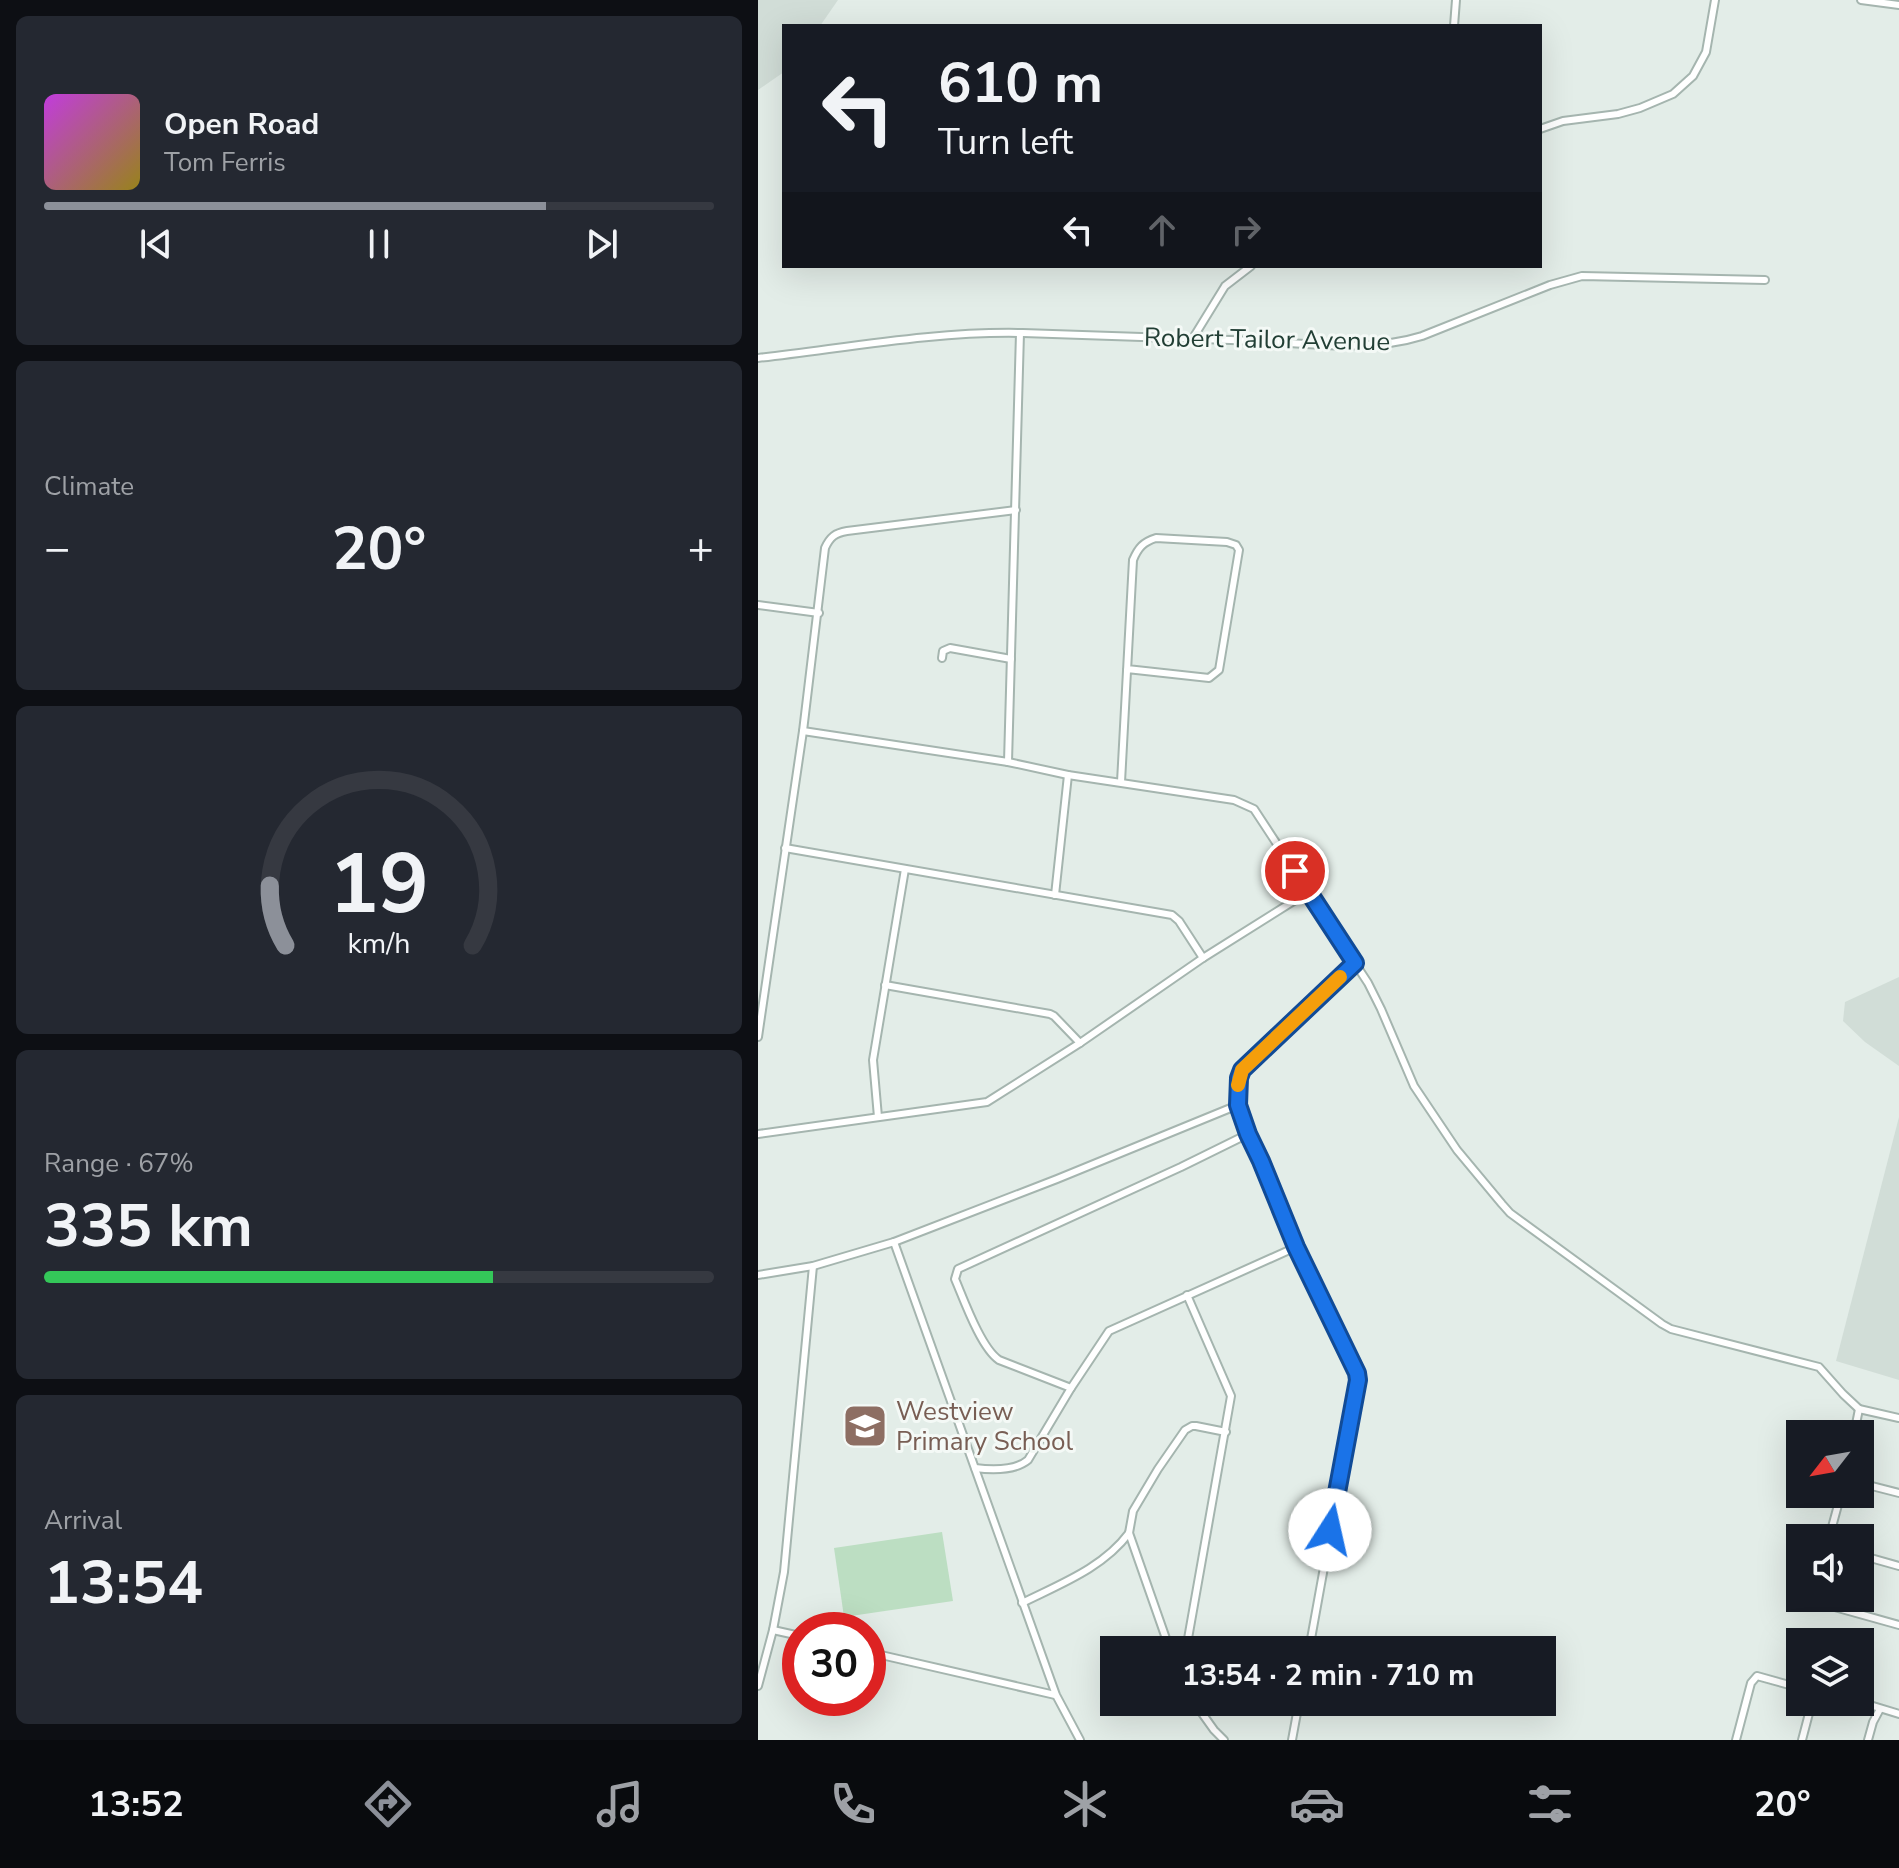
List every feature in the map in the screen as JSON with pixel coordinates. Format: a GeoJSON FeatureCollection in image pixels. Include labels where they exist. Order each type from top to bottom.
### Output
{"type":"FeatureCollection","features":[{"type":"Feature","properties":{"kind":"street"},"geometry":{"type":"LineString","coordinates":[[1454,24],[1456,0]]}},
{"type":"Feature","properties":{"kind":"street"},"geometry":{"type":"LineString","coordinates":[[1542,128],[1563,121],[1618,114],[1673,94],[1693,76],[1706,52],[1715,0]]}},
{"type":"Feature","properties":{"kind":"street"},"geometry":{"type":"LineString","coordinates":[[1861,0],[1899,5]]}},
{"type":"Feature","properties":{"kind":"street"},"geometry":{"type":"LineString","coordinates":[[1193,338],[1225,286],[1248,268]]}},
{"type":"Feature","properties":{"kind":"street","name":"Robert Tailor Avenue"},"geometry":{"type":"LineString","coordinates":[[758,358],[941,335],[1020,333],[1327,344],[1403,342],[1550,285],[1582,276],[1765,280]]}},
{"type":"Feature","properties":{"kind":"street"},"geometry":{"type":"LineString","coordinates":[[1008,762],[1020,333]]}},
{"type":"Feature","properties":{"kind":"street"},"geometry":{"type":"LineString","coordinates":[[758,1037],[803,731],[825,548],[829,538],[838,532],[1016,510]]}},
{"type":"Feature","properties":{"kind":"street"},"geometry":{"type":"LineString","coordinates":[[1121,782],[1127,669],[1133,560],[1138,548],[1156,538],[1236,545],[1239,550],[1219,670],[1209,678],[1127,669]]}},
{"type":"Feature","properties":{"kind":"street"},"geometry":{"type":"LineString","coordinates":[[758,605],[819,613]]}},
{"type":"Feature","properties":{"kind":"street"},"geometry":{"type":"LineString","coordinates":[[942,658],[943,651],[950,648],[1011,659]]}},
{"type":"Feature","properties":{"kind":"street"},"geometry":{"type":"LineString","coordinates":[[803,731],[1234,800],[1254,809],[1368,983],[1410,1080],[1457,1150],[1510,1213],[1671,1329],[1819,1367],[1859,1409],[1899,1418]]}},
{"type":"Feature","properties":{"kind":"street"},"geometry":{"type":"LineString","coordinates":[[1055,895],[1068,775]]}},
{"type":"Feature","properties":{"kind":"street"},"geometry":{"type":"LineString","coordinates":[[785,848],[1172,915],[1203,958]]}},
{"type":"Feature","properties":{"kind":"street"},"geometry":{"type":"LineString","coordinates":[[878,1117],[873,1060],[905,869]]}},
{"type":"Feature","properties":{"kind":"street"},"geometry":{"type":"LineString","coordinates":[[758,1134],[987,1102],[1308,892]]}},
{"type":"Feature","properties":{"kind":"street"},"geometry":{"type":"LineString","coordinates":[[1312,1636],[1358,1380],[1248,1134],[1238,1105],[1239,1078],[1242,1070],[1355,963]]}},
{"type":"Feature","properties":{"kind":"street"},"geometry":{"type":"LineString","coordinates":[[885,985],[1050,1014],[1080,1043]]}},
{"type":"Feature","properties":{"kind":"street"},"geometry":{"type":"LineString","coordinates":[[758,1275],[813,1266],[894,1242],[1238,1105]]}},
{"type":"Feature","properties":{"kind":"street"},"geometry":{"type":"LineString","coordinates":[[1071,1388],[992,1355],[955,1279],[958,1269],[1248,1134]]}},
{"type":"Feature","properties":{"kind":"street"},"geometry":{"type":"LineString","coordinates":[[894,1242],[1056,1695],[1080,1740]]}},
{"type":"Feature","properties":{"kind":"street"},"geometry":{"type":"LineString","coordinates":[[975,1468],[1023,1464],[1028,1460],[1109,1331],[1296,1247]]}},
{"type":"Feature","properties":{"kind":"street"},"geometry":{"type":"LineString","coordinates":[[758,1686],[784,1572],[813,1266]]}},
{"type":"Feature","properties":{"kind":"street"},"geometry":{"type":"LineString","coordinates":[[1187,1295],[1230,1391],[1231,1404],[1189,1636]]}},
{"type":"Feature","properties":{"kind":"street"},"geometry":{"type":"LineString","coordinates":[[1857,1420],[1859,1409]]}},
{"type":"Feature","properties":{"kind":"street"},"geometry":{"type":"LineString","coordinates":[[1022,1603],[1099,1563],[1121,1544],[1129,1533],[1133,1511],[1185,1430],[1196,1426],[1226,1432]]}},
{"type":"Feature","properties":{"kind":"street"},"geometry":{"type":"LineString","coordinates":[[1874,1487],[1899,1493]]}},
{"type":"Feature","properties":{"kind":"street"},"geometry":{"type":"LineString","coordinates":[[1129,1533],[1165,1636]]}},
{"type":"Feature","properties":{"kind":"street"},"geometry":{"type":"LineString","coordinates":[[1874,1559],[1899,1566]]}},
{"type":"Feature","properties":{"kind":"street"},"geometry":{"type":"LineString","coordinates":[[1852,1612],[1899,1625]]}},
{"type":"Feature","properties":{"kind":"street"},"geometry":{"type":"LineString","coordinates":[[773,1630],[782,1632]]}},
{"type":"Feature","properties":{"kind":"street"},"geometry":{"type":"LineString","coordinates":[[886,1656],[1056,1695]]}},
{"type":"Feature","properties":{"kind":"street"},"geometry":{"type":"LineString","coordinates":[[1736,1740],[1751,1683],[1757,1676],[1786,1684]]}},
{"type":"Feature","properties":{"kind":"street"},"geometry":{"type":"LineString","coordinates":[[1874,1707],[1899,1712]]}},
{"type":"Feature","properties":{"kind":"street"},"geometry":{"type":"LineString","coordinates":[[1868,1740],[1880,1709]]}},
{"type":"Feature","properties":{"kind":"street"},"geometry":{"type":"LineString","coordinates":[[1204,1716],[1224,1740]]}},
{"type":"Feature","properties":{"kind":"street"},"geometry":{"type":"LineString","coordinates":[[1292,1740],[1296,1716]]}},
{"type":"Feature","properties":{"kind":"street"},"geometry":{"type":"LineString","coordinates":[[1802,1740],[1808,1716]]}},
{"type":"Feature","properties":{"kind":"shaded area"},"geometry":{"type":"Polygon","coordinates":[[[758,0],[838,0],[821,24],[782,24],[782,73],[758,90],[758,0]]]}},
{"type":"Feature","properties":{"kind":"shaded area"},"geometry":{"type":"Polygon","coordinates":[[[1899,977],[1899,1066],[1865,1042],[1843,1021],[1845,1002],[1899,977]]]}},
{"type":"Feature","properties":{"kind":"shaded area"},"geometry":{"type":"Polygon","coordinates":[[[1899,1117],[1899,1380],[1836,1361],[1899,1117]]]}},
{"type":"Feature","properties":{"kind":"green space"},"geometry":{"type":"Polygon","coordinates":[[[942,1532],[953,1601],[878,1612],[843,1612],[834,1548],[942,1532]]]}},
{"type":"Feature","properties":{"kind":"slow traffic"},"geometry":{"type":"LineString","coordinates":[[1238,1085],[1242,1070],[1340,977]]}},
{"type":"Feature","properties":{"kind":"place","name":"Westview Primary School"},"geometry":{"type":"Point","coordinates":[865,1426]}},
{"type":"Feature","properties":{"kind":"route"},"geometry":{"type":"LineString","coordinates":[[1295,871],[1355,963],[1242,1070],[1238,1105],[1296,1247],[1357,1373],[1330,1530]]}}]}
